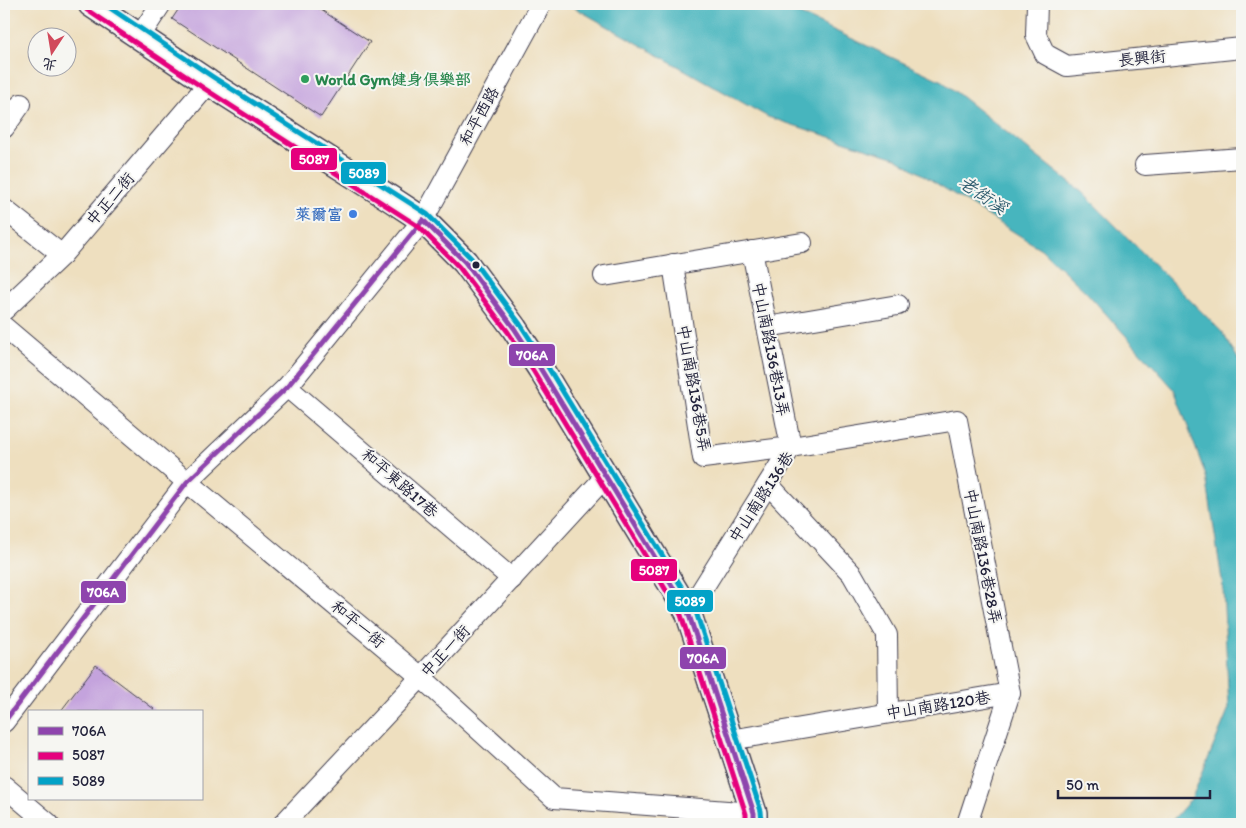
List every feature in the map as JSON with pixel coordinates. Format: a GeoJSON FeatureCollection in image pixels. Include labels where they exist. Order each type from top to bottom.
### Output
{"type":"FeatureCollection","features":[{"type":"Feature","properties":{"kind":"main road"},"geometry":{"type":"LineString","coordinates":[[91,4],[209,83],[423,220],[465,262],[514,328],[540,368],[688,612],[754,819]]}},
{"type":"Feature","properties":{"kind":"street"},"geometry":{"type":"LineString","coordinates":[[140,36],[160,4]]}},
{"type":"Feature","properties":{"kind":"street","name":"長興街"},"geometry":{"type":"LineString","coordinates":[[1037,4],[1036,35],[1045,54],[1067,66],[1242,48]]}},
{"type":"Feature","properties":{"kind":"street","name":"和平西路"},"geometry":{"type":"LineString","coordinates":[[4,722],[187,482],[287,387],[423,220],[538,8]]}},
{"type":"Feature","properties":{"kind":"street","name":"中正二街"},"geometry":{"type":"LineString","coordinates":[[4,310],[62,255],[209,83]]}},
{"type":"Feature","properties":{"kind":"street"},"geometry":{"type":"LineString","coordinates":[[4,128],[21,104]]}},
{"type":"Feature","properties":{"kind":"street"},"geometry":{"type":"LineString","coordinates":[[1145,165],[1242,158]]}},
{"type":"Feature","properties":{"kind":"street"},"geometry":{"type":"LineString","coordinates":[[4,208],[62,255]]}},
{"type":"Feature","properties":{"kind":"street"},"geometry":{"type":"LineString","coordinates":[[604,276],[802,243]]}},
{"type":"Feature","properties":{"kind":"street","name":"中山南路136巷13弄"},"geometry":{"type":"LineString","coordinates":[[752,251],[791,446]]}},
{"type":"Feature","properties":{"kind":"street","name":"中山南路136巷5弄"},"geometry":{"type":"LineString","coordinates":[[672,264],[703,458],[791,446]]}},
{"type":"Feature","properties":{"kind":"street"},"geometry":{"type":"LineString","coordinates":[[767,328],[898,305]]}},
{"type":"Feature","properties":{"kind":"street","name":"和平一街"},"geometry":{"type":"LineString","coordinates":[[4,327],[421,677],[554,798],[754,819]]}},
{"type":"Feature","properties":{"kind":"street","name":"和平東路17巷"},"geometry":{"type":"LineString","coordinates":[[287,387],[512,579]]}},
{"type":"Feature","properties":{"kind":"street","name":"中山南路136巷"},"geometry":{"type":"LineString","coordinates":[[688,612],[791,446],[957,420]]}},
{"type":"Feature","properties":{"kind":"street","name":"中山南路136巷28弄"},"geometry":{"type":"LineString","coordinates":[[957,420],[1010,693]]}},
{"type":"Feature","properties":{"kind":"street","name":"中正一街"},"geometry":{"type":"LineString","coordinates":[[283,824],[606,477]]}},
{"type":"Feature","properties":{"kind":"street"},"geometry":{"type":"LineString","coordinates":[[768,484],[852,574],[886,635],[888,714]]}},
{"type":"Feature","properties":{"kind":"street","name":"中山南路120巷"},"geometry":{"type":"LineString","coordinates":[[730,740],[1010,693],[967,824]]}},
{"type":"Feature","properties":{"kind":"street"},"geometry":{"type":"LineString","coordinates":[[4,786],[48,824]]}},
{"type":"Feature","properties":{"kind":"water","name":"老街溪"},"geometry":{"type":"Polygon","coordinates":[[[568,4],[773,4],[808,18],[942,81],[1083,193],[1222,332],[1242,365],[1242,824],[1169,824],[1192,798],[1229,708],[1223,587],[1206,476],[1174,389],[1087,293],[1041,249],[896,158],[768,117],[568,4]]]}},
{"type":"Feature","properties":{"kind":"building","name":"World Gym健身俱樂部"},"geometry":{"type":"Polygon","coordinates":[[[182,4],[312,4],[370,42],[321,117],[172,19],[182,4]]]}},
{"type":"Feature","properties":{"kind":"building"},"geometry":{"type":"Polygon","coordinates":[[[96,665],[154,709],[153,710],[62,710],[96,665]]]}},
{"type":"Feature","properties":{"kind":"transit line","name":"5089"},"geometry":{"type":"LineString","coordinates":[[104,4],[213,77],[427,214],[471,258],[520,324],[546,364],[695,609],[761,811],[762,824]]}},
{"type":"Feature","properties":{"kind":"transit line","name":"5087"},"geometry":{"type":"LineString","coordinates":[[87,10],[205,89],[418,226],[459,267],[508,332],[534,372],[681,615],[746,814],[746,824]]}},
{"type":"Feature","properties":{"kind":"transit line","name":"706A"},"geometry":{"type":"LineString","coordinates":[[423,220],[465,262],[514,328],[688,612],[754,813],[754,824]]}},
{"type":"Feature","properties":{"kind":"transit line","name":"706A"},"geometry":{"type":"LineString","coordinates":[[4,722],[187,482],[287,387],[423,220]]}},
{"type":"Feature","properties":{"kind":"place","name":"World Gym健身俱樂部"},"geometry":{"type":"Point","coordinates":[305,79]}},
{"type":"Feature","properties":{"kind":"place","name":"萊爾富"},"geometry":{"type":"Point","coordinates":[353,214]}}]}
